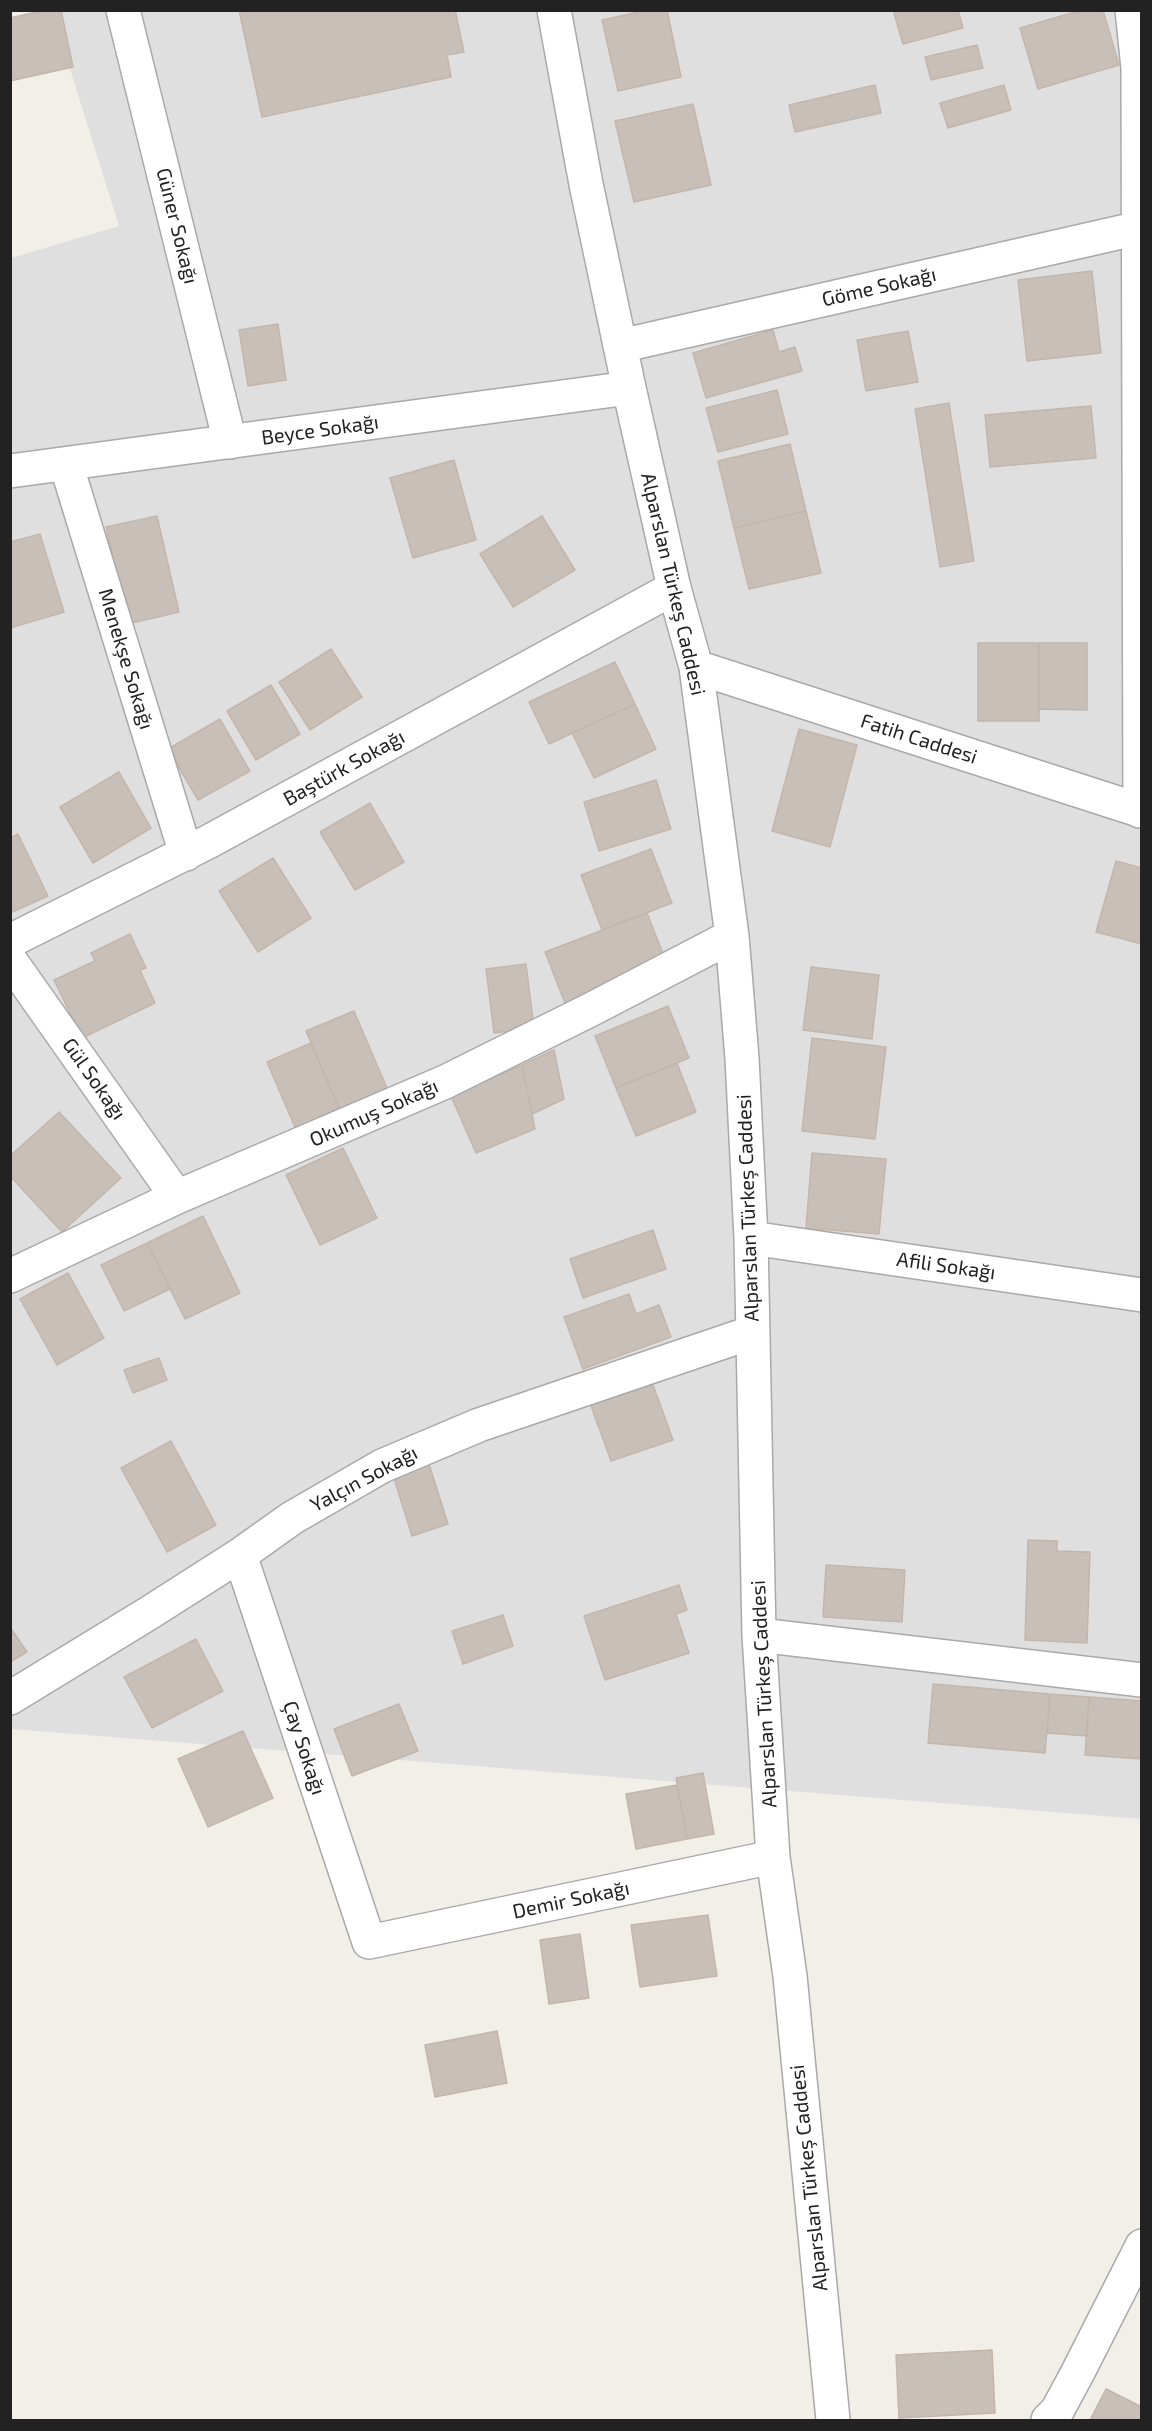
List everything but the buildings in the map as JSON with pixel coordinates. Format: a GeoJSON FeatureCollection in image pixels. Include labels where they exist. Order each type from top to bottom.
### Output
{"type":"FeatureCollection","features":[{"type":"Feature","properties":{"kind":"street","name":"Güner Sokağı"},"geometry":{"type":"LineString","coordinates":[[123,10],[230,442]]}},
{"type":"Feature","properties":{"kind":"street","name":"Alparslan Türkeş Caddesi"},"geometry":{"type":"LineString","coordinates":[[554,10],[586,184],[629,388],[674,588],[696,667],[732,936],[742,1058],[751,1238],[759,1635],[773,1857],[790,1976],[833,2421]]}},
{"type":"Feature","properties":{"kind":"street"},"geometry":{"type":"LineString","coordinates":[[1132,10],[1138,68],[1141,811]]}},
{"type":"Feature","properties":{"kind":"street","name":"Göme Sokağı"},"geometry":{"type":"LineString","coordinates":[[620,345],[1139,228]]}},
{"type":"Feature","properties":{"kind":"street","name":"Beyce Sokağı"},"geometry":{"type":"LineString","coordinates":[[10,471],[629,388]]}},
{"type":"Feature","properties":{"kind":"street","name":"Menekşe Sokağı"},"geometry":{"type":"LineString","coordinates":[[66,464],[186,854]]}},
{"type":"Feature","properties":{"kind":"street","name":"Baştürk Sokağı"},"geometry":{"type":"LineString","coordinates":[[10,941],[186,854],[674,588]]}},
{"type":"Feature","properties":{"kind":"street","name":"Fatih Caddesi"},"geometry":{"type":"LineString","coordinates":[[696,667],[1141,811]]}},
{"type":"Feature","properties":{"kind":"street","name":"Okumuş Sokağı"},"geometry":{"type":"LineString","coordinates":[[10,1276],[177,1197],[446,1082],[732,936]]}},
{"type":"Feature","properties":{"kind":"street","name":"Gül Sokağı"},"geometry":{"type":"LineString","coordinates":[[10,960],[177,1197]]}},
{"type":"Feature","properties":{"kind":"street","name":"Afili Sokağı"},"geometry":{"type":"LineString","coordinates":[[751,1238],[1142,1295]]}},
{"type":"Feature","properties":{"kind":"street","name":"Yalçın Sokağı"},"geometry":{"type":"LineString","coordinates":[[10,1698],[240,1555],[292,1518],[382,1466],[479,1425],[753,1332]]}},
{"type":"Feature","properties":{"kind":"street","name":"Çay Sokağı"},"geometry":{"type":"LineString","coordinates":[[240,1555],[369,1942]]}},
{"type":"Feature","properties":{"kind":"street"},"geometry":{"type":"LineString","coordinates":[[759,1635],[1142,1680]]}},
{"type":"Feature","properties":{"kind":"street","name":"Demir Sokağı"},"geometry":{"type":"LineString","coordinates":[[369,1942],[773,1857]]}},
{"type":"Feature","properties":{"kind":"street"},"geometry":{"type":"LineString","coordinates":[[1048,2421],[1057,2411],[1078,2372],[1142,2246]]}},
{"type":"Feature","properties":{"kind":"shaded area"},"geometry":{"type":"Polygon","coordinates":[[[52,11],[1141,11],[1141,1819],[11,1729],[11,258],[119,226],[52,11]]]}}]}
